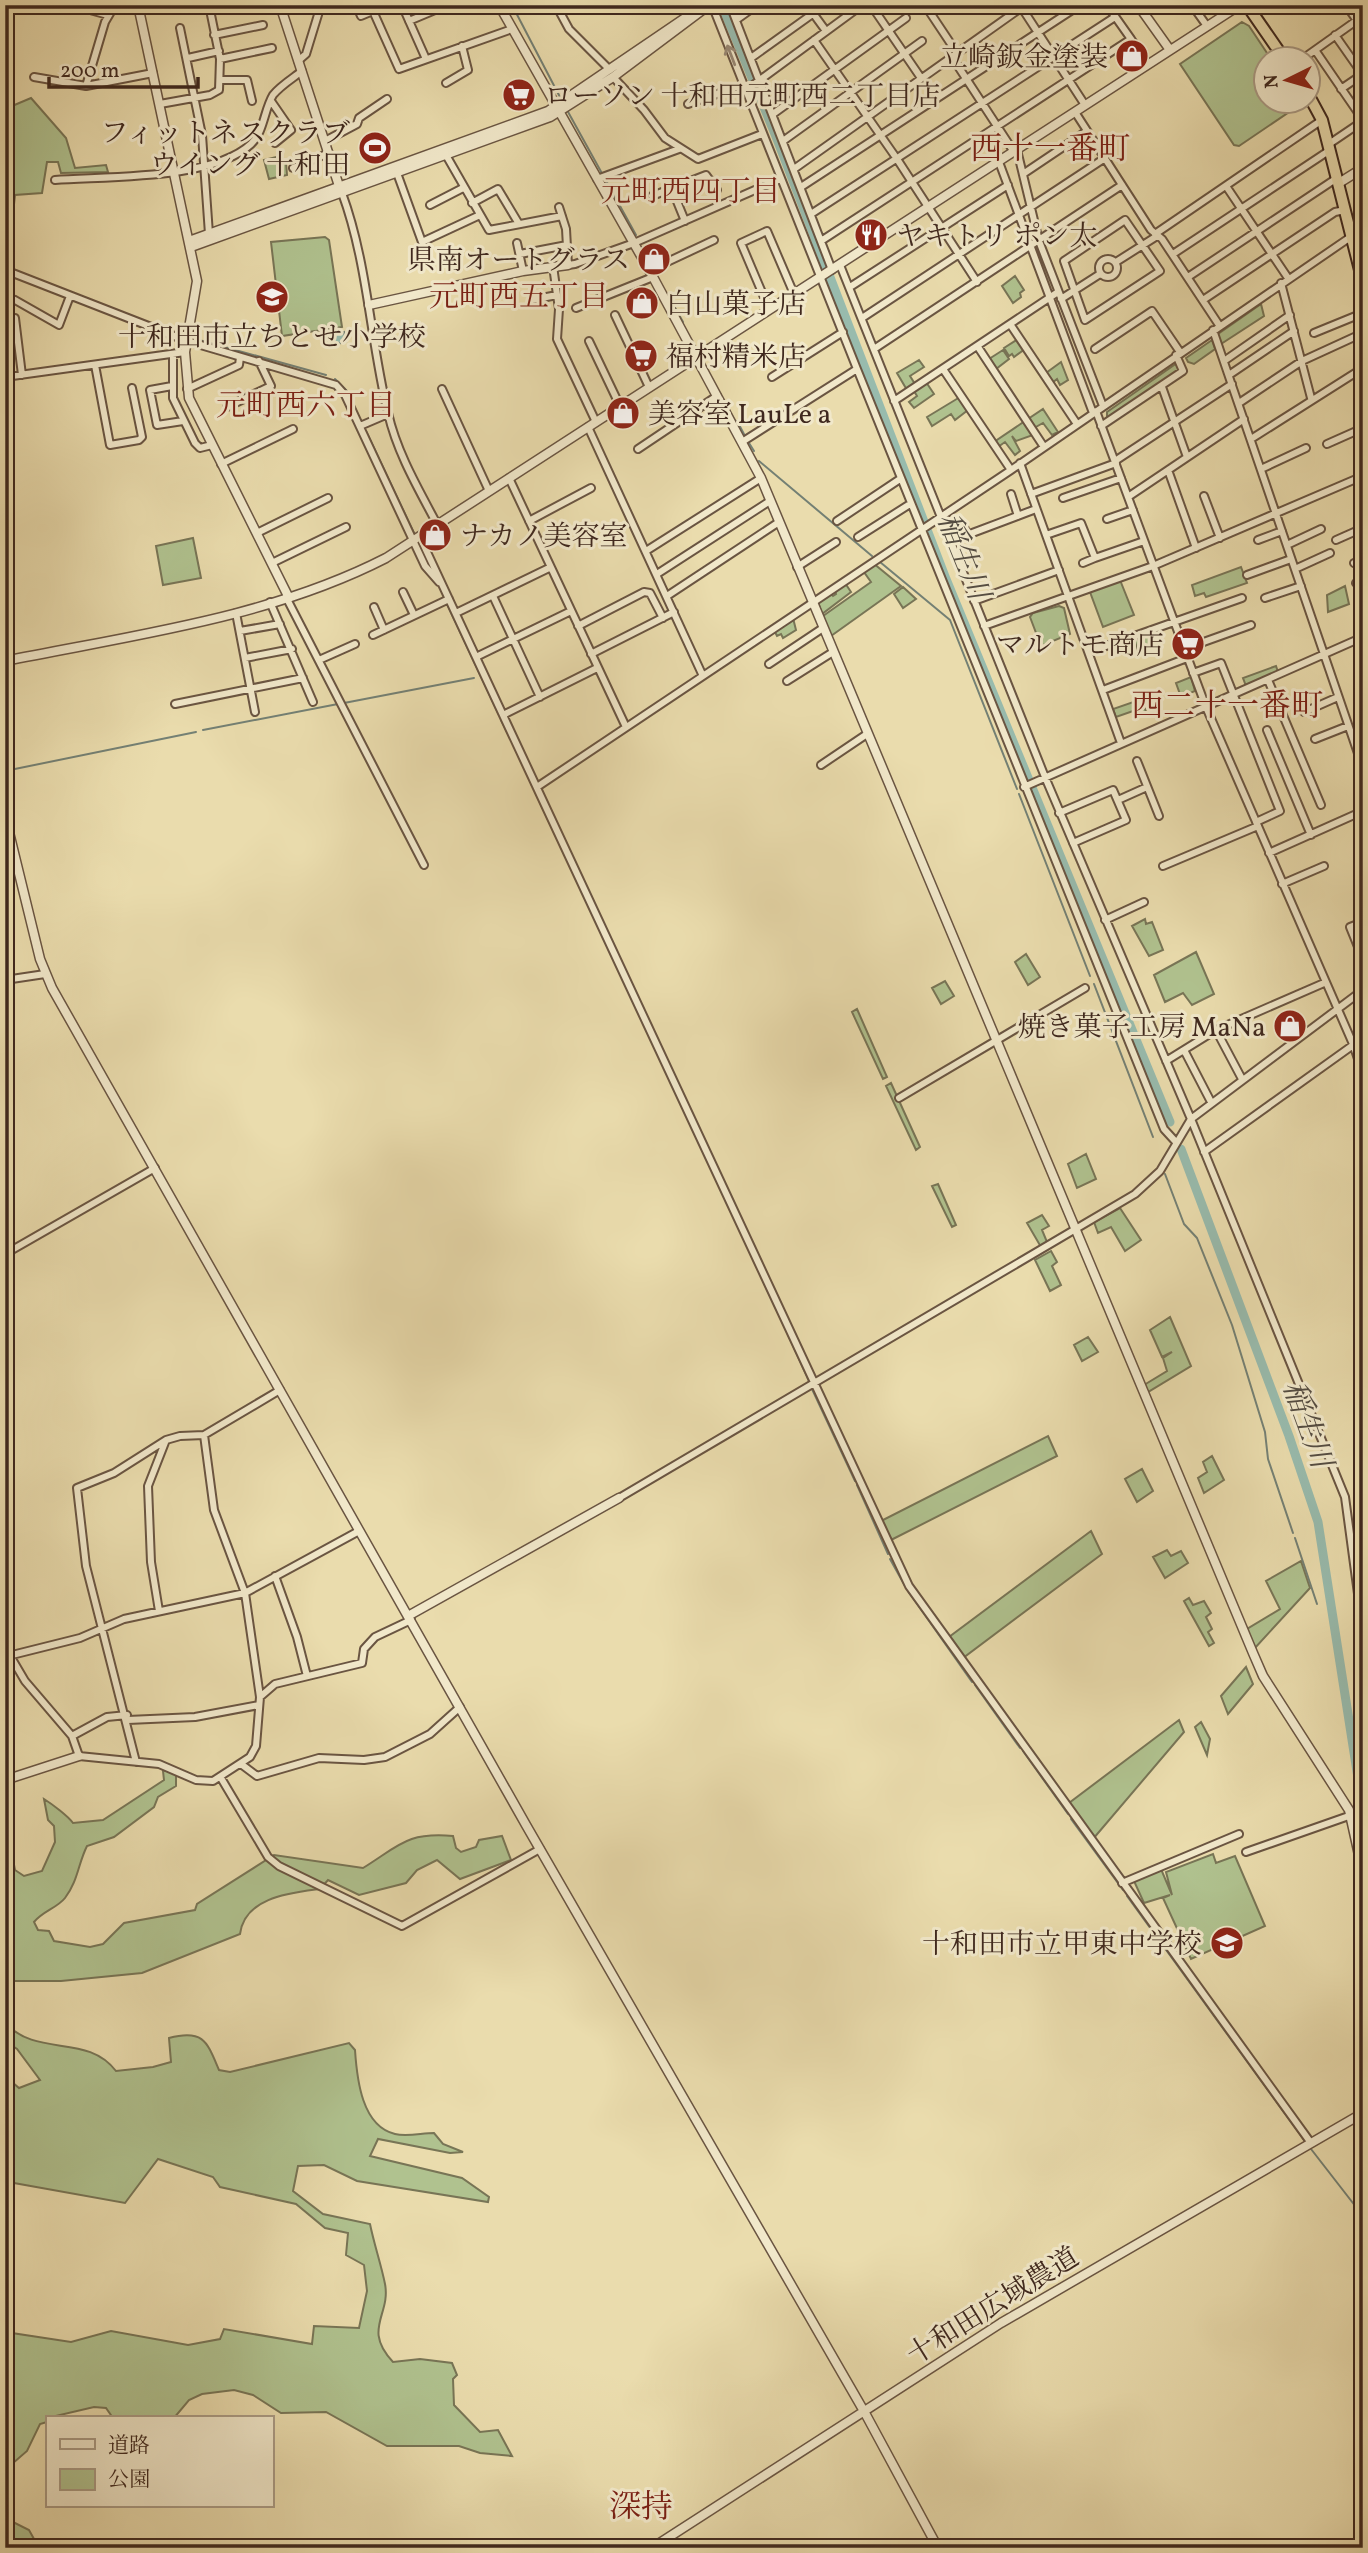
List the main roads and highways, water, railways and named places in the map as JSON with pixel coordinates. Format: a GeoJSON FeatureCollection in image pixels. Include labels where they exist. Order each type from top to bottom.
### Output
{"type":"FeatureCollection","features":[{"type":"Feature","properties":{"kind":"highway"},"geometry":{"type":"LineString","coordinates":[[1247,5],[1275,46]]}},
{"type":"Feature","properties":{"kind":"highway"},"geometry":{"type":"LineString","coordinates":[[1320,116],[1363,282]]}},
{"type":"Feature","properties":{"kind":"waterway"},"geometry":{"type":"LineString","coordinates":[[512,5],[561,99]]}},
{"type":"Feature","properties":{"kind":"waterway","name":"稲生川"},"geometry":{"type":"LineString","coordinates":[[722,5],[775,134],[946,579],[1170,1122]]}},
{"type":"Feature","properties":{"kind":"waterway"},"geometry":{"type":"LineString","coordinates":[[567,110],[636,235]]}},
{"type":"Feature","properties":{"kind":"waterway"},"geometry":{"type":"LineString","coordinates":[[1362,227],[1363,234]]}},
{"type":"Feature","properties":{"kind":"waterway"},"geometry":{"type":"LineString","coordinates":[[5,266],[56,287]]}},
{"type":"Feature","properties":{"kind":"waterway"},"geometry":{"type":"LineString","coordinates":[[668,295],[683,322]]}},
{"type":"Feature","properties":{"kind":"waterway"},"geometry":{"type":"LineString","coordinates":[[172,332],[183,336]]}},
{"type":"Feature","properties":{"kind":"waterway"},"geometry":{"type":"LineString","coordinates":[[192,338],[326,375]]}},
{"type":"Feature","properties":{"kind":"waterway"},"geometry":{"type":"LineString","coordinates":[[335,379],[347,391],[359,417]]}},
{"type":"Feature","properties":{"kind":"waterway"},"geometry":{"type":"LineString","coordinates":[[737,421],[745,436]]}},
{"type":"Feature","properties":{"kind":"waterway"},"geometry":{"type":"LineString","coordinates":[[366,431],[414,533]]}},
{"type":"Feature","properties":{"kind":"waterway"},"geometry":{"type":"LineString","coordinates":[[749,443],[754,451]]}},
{"type":"Feature","properties":{"kind":"waterway"},"geometry":{"type":"LineString","coordinates":[[759,461],[872,556]]}},
{"type":"Feature","properties":{"kind":"waterway"},"geometry":{"type":"LineString","coordinates":[[421,548],[428,563]]}},
{"type":"Feature","properties":{"kind":"waterway"},"geometry":{"type":"LineString","coordinates":[[880,562],[950,620],[1017,789]]}},
{"type":"Feature","properties":{"kind":"waterway"},"geometry":{"type":"LineString","coordinates":[[447,604],[499,715]]}},
{"type":"Feature","properties":{"kind":"waterway"},"geometry":{"type":"LineString","coordinates":[[344,703],[474,678]]}},
{"type":"Feature","properties":{"kind":"waterway"},"geometry":{"type":"LineString","coordinates":[[203,730],[338,704]]}},
{"type":"Feature","properties":{"kind":"waterway"},"geometry":{"type":"LineString","coordinates":[[501,720],[511,740]]}},
{"type":"Feature","properties":{"kind":"waterway"},"geometry":{"type":"LineString","coordinates":[[5,771],[196,732]]}},
{"type":"Feature","properties":{"kind":"waterway"},"geometry":{"type":"LineString","coordinates":[[529,777],[532,786]]}},
{"type":"Feature","properties":{"kind":"waterway"},"geometry":{"type":"LineString","coordinates":[[535,792],[566,858]]}},
{"type":"Feature","properties":{"kind":"waterway"},"geometry":{"type":"LineString","coordinates":[[1019,794],[1090,976]]}},
{"type":"Feature","properties":{"kind":"waterway"},"geometry":{"type":"LineString","coordinates":[[1094,984],[1153,1137]]}},
{"type":"Feature","properties":{"kind":"waterway","name":"稲生川"},"geometry":{"type":"LineString","coordinates":[[1181,1149],[1289,1436],[1318,1522],[1363,1810]]}},
{"type":"Feature","properties":{"kind":"waterway"},"geometry":{"type":"LineString","coordinates":[[1165,1174],[1184,1224],[1197,1238],[1232,1325],[1265,1432],[1268,1459],[1293,1533]]}},
{"type":"Feature","properties":{"kind":"waterway"},"geometry":{"type":"LineString","coordinates":[[763,1281],[779,1315]]}},
{"type":"Feature","properties":{"kind":"waterway"},"geometry":{"type":"LineString","coordinates":[[781,1319],[809,1381]]}},
{"type":"Feature","properties":{"kind":"waterway"},"geometry":{"type":"LineString","coordinates":[[812,1389],[855,1481]]}},
{"type":"Feature","properties":{"kind":"waterway"},"geometry":{"type":"LineString","coordinates":[[857,1485],[888,1554]]}},
{"type":"Feature","properties":{"kind":"waterway"},"geometry":{"type":"LineString","coordinates":[[1295,1538],[1317,1604]]}},
{"type":"Feature","properties":{"kind":"waterway"},"geometry":{"type":"LineString","coordinates":[[890,1559],[905,1586]]}},
{"type":"Feature","properties":{"kind":"waterway"},"geometry":{"type":"LineString","coordinates":[[908,1591],[972,1682]]}},
{"type":"Feature","properties":{"kind":"waterway"},"geometry":{"type":"LineString","coordinates":[[975,1685],[1020,1748]]}},
{"type":"Feature","properties":{"kind":"waterway"},"geometry":{"type":"LineString","coordinates":[[1023,1751],[1068,1814]]}},
{"type":"Feature","properties":{"kind":"waterway"},"geometry":{"type":"LineString","coordinates":[[1071,1819],[1123,1890]]}},
{"type":"Feature","properties":{"kind":"waterway"},"geometry":{"type":"LineString","coordinates":[[1357,1864],[1363,1894]]}},
{"type":"Feature","properties":{"kind":"waterway"},"geometry":{"type":"LineString","coordinates":[[1127,1896],[1304,2140]]}},
{"type":"Feature","properties":{"kind":"waterway"},"geometry":{"type":"LineString","coordinates":[[1311,2149],[1363,2216]]}},
{"type":"Feature","properties":{"kind":"place","name":"立崎鈑金塗装"},"geometry":{"type":"Point","coordinates":[1132,56]}},
{"type":"Feature","properties":{"kind":"place","name":"ローソン 十和田元町西二丁目店"},"geometry":{"type":"Point","coordinates":[519,95]}},
{"type":"Feature","properties":{"kind":"place","name":"フィットネスクラブ ウイング 十和田"},"geometry":{"type":"Point","coordinates":[375,148]}},
{"type":"Feature","properties":{"kind":"place","name":"ヤキトリ ポン太"},"geometry":{"type":"Point","coordinates":[871,235]}},
{"type":"Feature","properties":{"kind":"place","name":"県南オートグラス"},"geometry":{"type":"Point","coordinates":[654,259]}},
{"type":"Feature","properties":{"kind":"place","name":"十和田市立ちとせ小学校"},"geometry":{"type":"Point","coordinates":[272,297]}},
{"type":"Feature","properties":{"kind":"place","name":"白山菓子店"},"geometry":{"type":"Point","coordinates":[642,303]}},
{"type":"Feature","properties":{"kind":"place","name":"福村精米店"},"geometry":{"type":"Point","coordinates":[641,356]}},
{"type":"Feature","properties":{"kind":"place","name":"美容室 LauLe a"},"geometry":{"type":"Point","coordinates":[623,413]}},
{"type":"Feature","properties":{"kind":"place","name":"ナカノ美容室"},"geometry":{"type":"Point","coordinates":[435,535]}},
{"type":"Feature","properties":{"kind":"place","name":"マルトモ商店"},"geometry":{"type":"Point","coordinates":[1188,644]}},
{"type":"Feature","properties":{"kind":"place","name":"焼き菓子工房 MaNa"},"geometry":{"type":"Point","coordinates":[1290,1026]}},
{"type":"Feature","properties":{"kind":"place","name":"十和田市立甲東中学校"},"geometry":{"type":"Point","coordinates":[1227,1943]}},
{"type":"Feature","properties":{"kind":"district","name":"西十一番町"},"geometry":{"type":"Point","coordinates":[1050,148]}},
{"type":"Feature","properties":{"kind":"district","name":"元町西四丁目"},"geometry":{"type":"Point","coordinates":[691,191]}},
{"type":"Feature","properties":{"kind":"district","name":"元町西五丁目"},"geometry":{"type":"Point","coordinates":[519,296]}},
{"type":"Feature","properties":{"kind":"district","name":"元町西六丁目"},"geometry":{"type":"Point","coordinates":[306,405]}},
{"type":"Feature","properties":{"kind":"district","name":"西二十一番町"},"geometry":{"type":"Point","coordinates":[1227,705]}},
{"type":"Feature","properties":{"kind":"district","name":"深持"},"geometry":{"type":"Point","coordinates":[641,2506]}}]}
